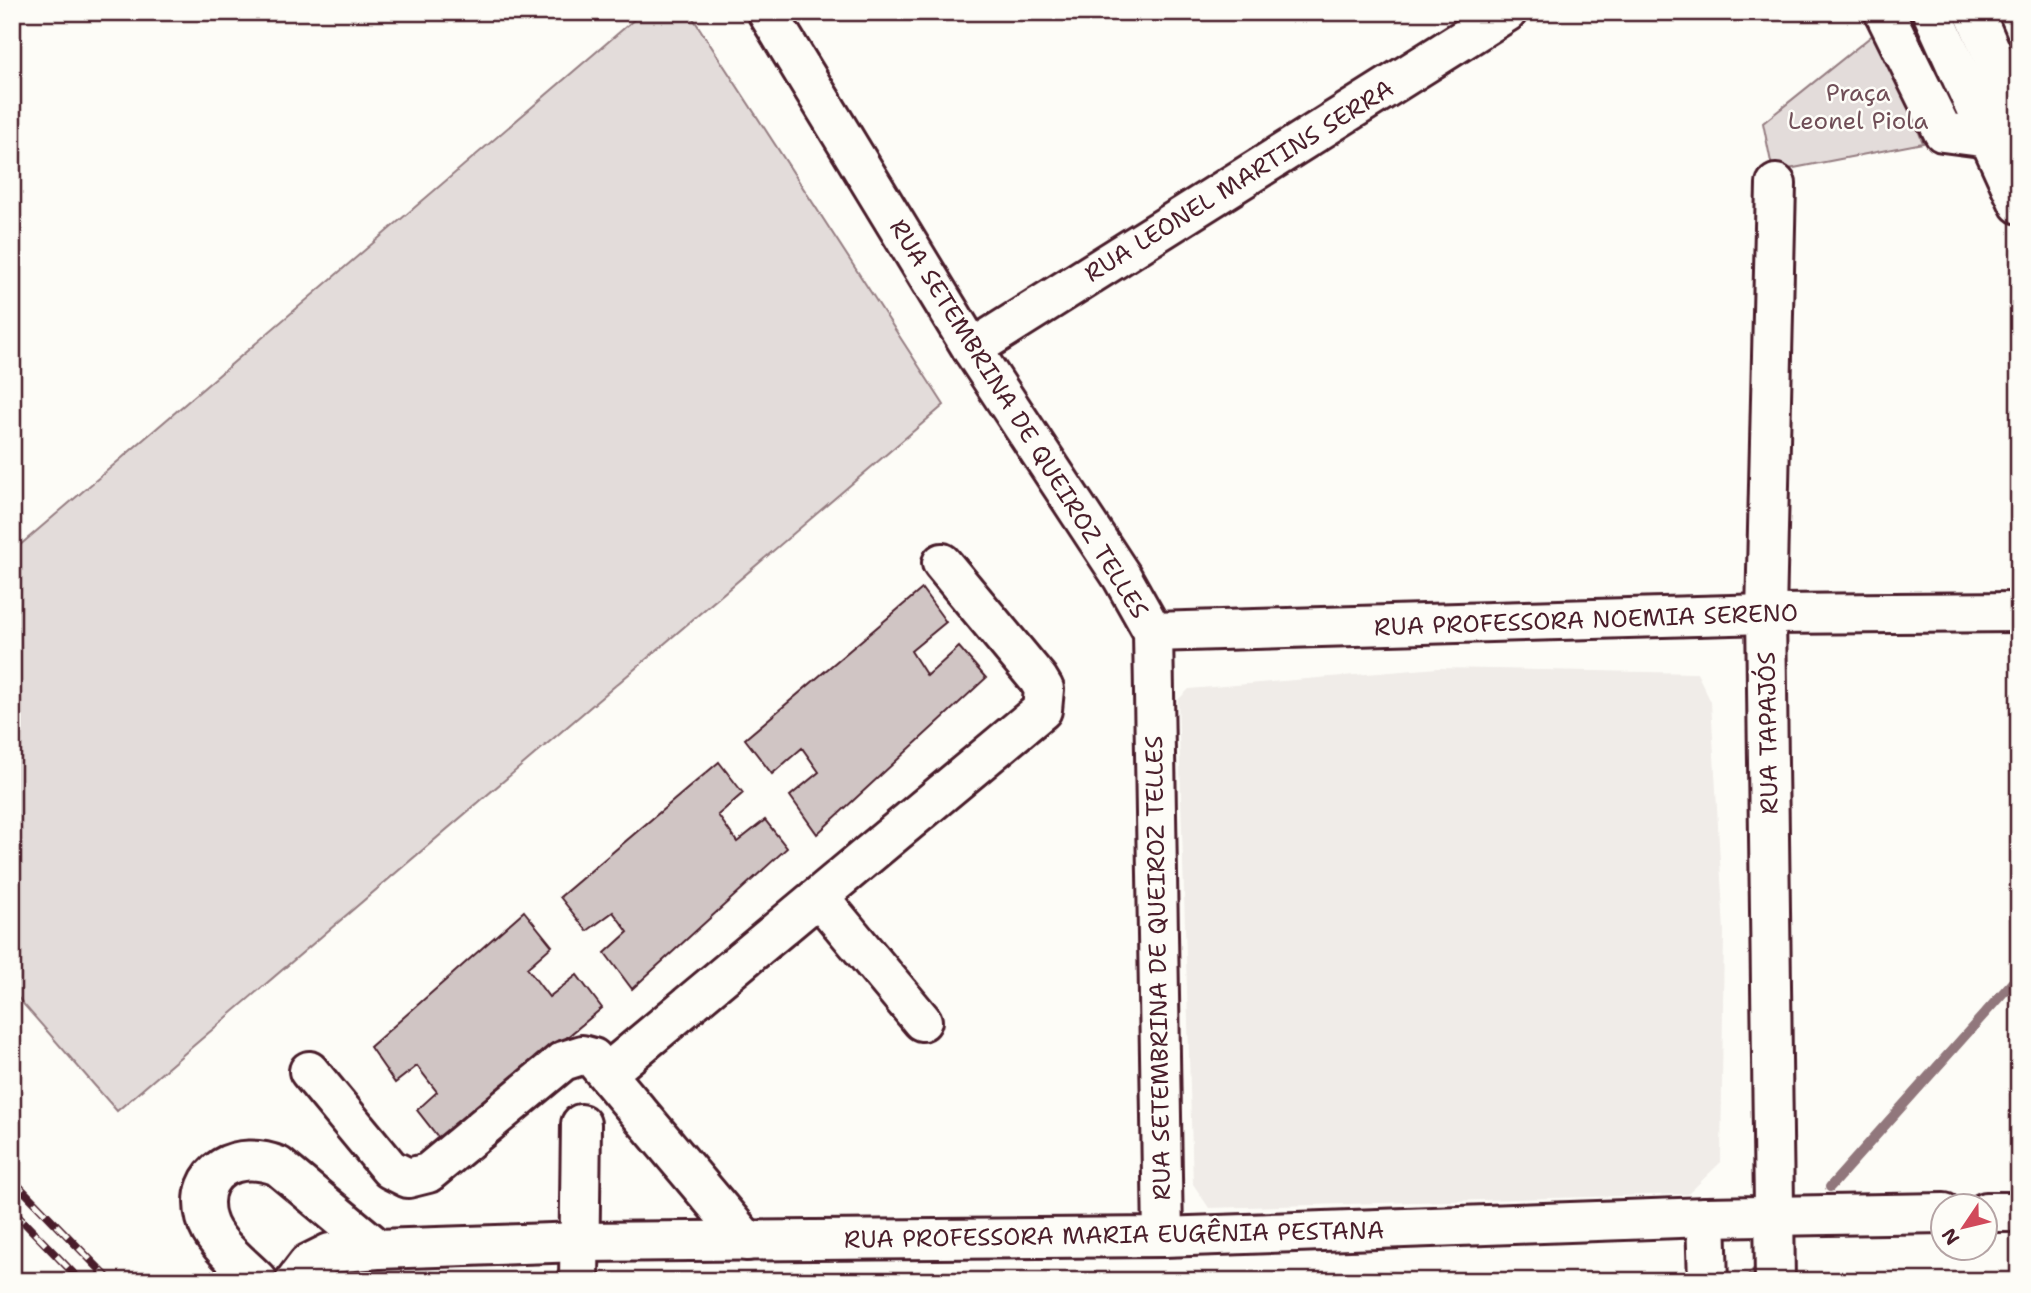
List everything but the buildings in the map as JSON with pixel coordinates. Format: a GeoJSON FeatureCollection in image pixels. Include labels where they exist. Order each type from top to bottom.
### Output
{"type":"FeatureCollection","features":[{"type":"Feature","properties":{"kind":"street","name":"RUA LEONEL MARTINS SERRA"},"geometry":{"type":"LineString","coordinates":[[972,349],[1507,12]]}},
{"type":"Feature","properties":{"kind":"street"},"geometry":{"type":"LineString","coordinates":[[1884,12],[1942,132],[2009,125]]}},
{"type":"Feature","properties":{"kind":"street"},"geometry":{"type":"LineString","coordinates":[[1932,12],[2009,125]]}},
{"type":"Feature","properties":{"kind":"street"},"geometry":{"type":"LineString","coordinates":[[1974,12],[2009,125],[2019,204]]}},
{"type":"Feature","properties":{"kind":"street","name":"RUA SETEMBRINA DE QUEIROZ TELLES"},"geometry":{"type":"LineString","coordinates":[[779,16],[972,349],[1122,577],[1153,632],[1163,1237]]}},
{"type":"Feature","properties":{"kind":"street","name":"RUA TAPAJÓS"},"geometry":{"type":"LineString","coordinates":[[1775,1281],[1766,614],[1776,184]]}},
{"type":"Feature","properties":{"kind":"street"},"geometry":{"type":"LineString","coordinates":[[607,1073],[1042,710],[1044,689],[1038,679],[942,563]]}},
{"type":"Feature","properties":{"kind":"street","name":"RUA PROFESSORA NOEMIA SERENO"},"geometry":{"type":"LineString","coordinates":[[1153,632],[1766,614],[2019,612]]}},
{"type":"Feature","properties":{"kind":"street"},"geometry":{"type":"LineString","coordinates":[[819,897],[922,1021]]}},
{"type":"Feature","properties":{"kind":"street"},"geometry":{"type":"LineString","coordinates":[[309,1071],[390,1169],[408,1178],[428,1173],[572,1056],[593,1058],[747,1241]]}},
{"type":"Feature","properties":{"kind":"street"},"geometry":{"type":"LineString","coordinates":[[579,1281],[582,1124]]}},
{"type":"Feature","properties":{"kind":"street"},"geometry":{"type":"LineString","coordinates":[[257,1281],[221,1244],[206,1219],[204,1201],[209,1183],[219,1170],[240,1159],[260,1158],[278,1166],[378,1248]]}},
{"type":"Feature","properties":{"kind":"street"},"geometry":{"type":"LineString","coordinates":[[680,1242],[695,1178]]}},
{"type":"Feature","properties":{"kind":"street"},"geometry":{"type":"LineString","coordinates":[[2000,1212],[2019,1212]]}},
{"type":"Feature","properties":{"kind":"street","name":"RUA PROFESSORA MARIA EUGÊNIA PESTANA"},"geometry":{"type":"LineString","coordinates":[[295,1281],[308,1264],[330,1253],[378,1248],[581,1242],[1163,1237],[1706,1217],[1930,1213]]}},
{"type":"Feature","properties":{"kind":"street"},"geometry":{"type":"LineString","coordinates":[[1706,1217],[1708,1281]]}},
{"type":"Feature","properties":{"kind":"shaded area"},"geometry":{"type":"Polygon","coordinates":[[[1438,668],[1697,673],[1711,702],[1724,931],[1721,1162],[1688,1194],[1209,1208],[1193,1184],[1178,700],[1189,689],[1438,668]]]}},
{"type":"Feature","properties":{"kind":"green space"},"geometry":{"type":"Polygon","coordinates":[[[643,12],[689,12],[944,405],[117,1111],[12,991],[12,552],[643,12]]]}},
{"type":"Feature","properties":{"kind":"green space","name":"Praça Leonel Piola"},"geometry":{"type":"Polygon","coordinates":[[[1879,30],[1923,143],[1773,172],[1763,123],[1879,30]]]}},
{"type":"Feature","properties":{"kind":"waterway"},"geometry":{"type":"LineString","coordinates":[[1830,1187],[2019,975]]}},
{"type":"Feature","properties":{"kind":"waterway"},"geometry":{"type":"LineString","coordinates":[[1748,1281],[1764,1263]]}},
{"type":"Feature","properties":{"kind":"railway"},"geometry":{"type":"LineString","coordinates":[[12,1179],[111,1281]]}},
{"type":"Feature","properties":{"kind":"railway"},"geometry":{"type":"LineString","coordinates":[[12,1210],[81,1281]]}}]}
